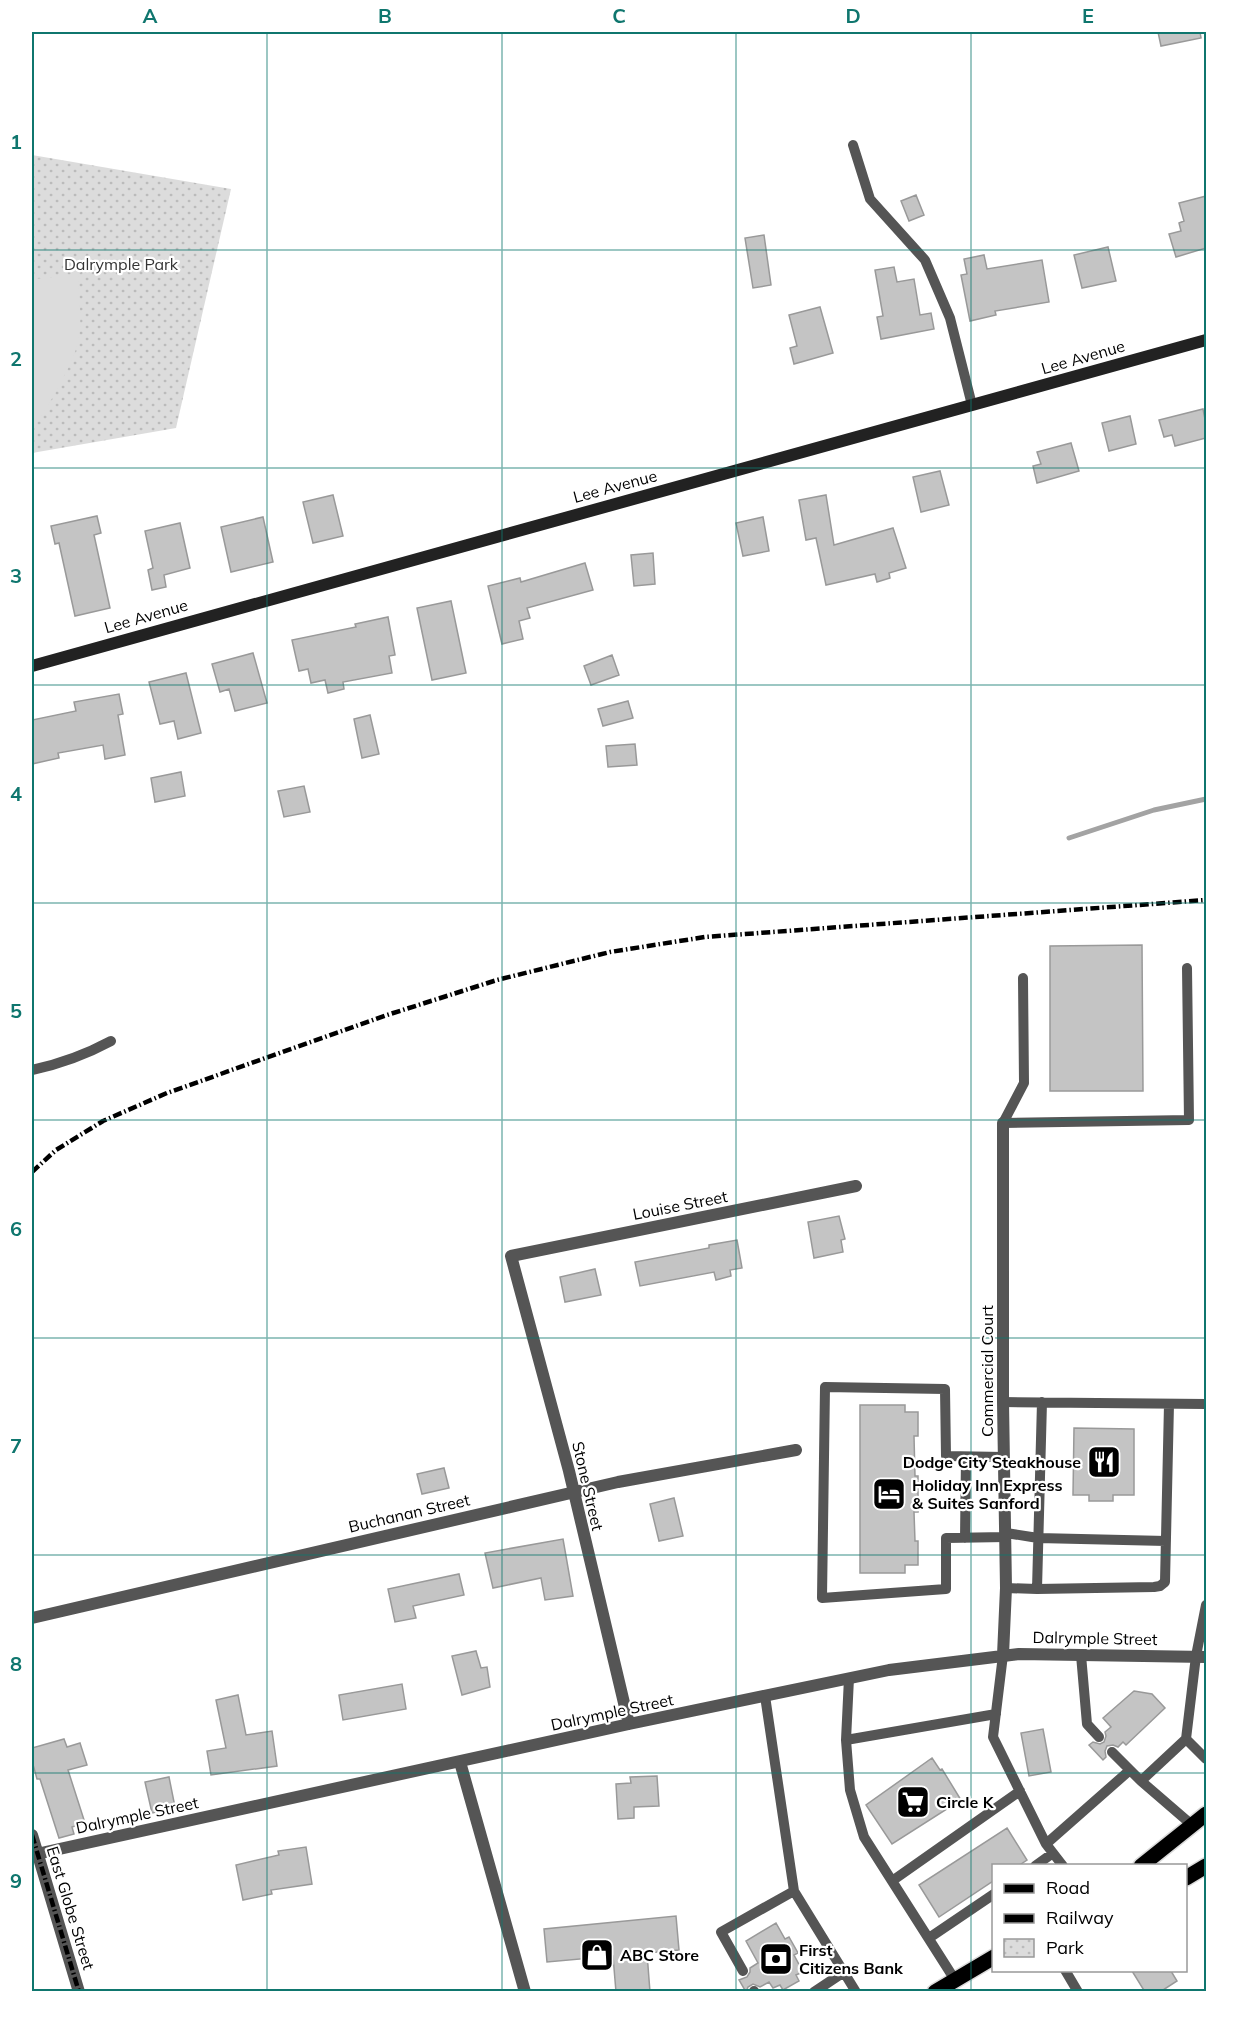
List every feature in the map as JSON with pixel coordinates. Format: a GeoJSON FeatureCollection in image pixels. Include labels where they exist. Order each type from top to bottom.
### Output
{"type":"FeatureCollection","features":[{"type":"Feature","properties":{"kind":"main road"},"geometry":{"type":"LineString","coordinates":[[1143,1864],[1206,1814]]}},
{"type":"Feature","properties":{"kind":"main road"},"geometry":{"type":"LineString","coordinates":[[1187,1877],[1205,1870]]}},
{"type":"Feature","properties":{"kind":"main road"},"geometry":{"type":"LineString","coordinates":[[945,1987],[992,1958]]}},
{"type":"Feature","properties":{"kind":"street","name":"Lee Avenue"},"geometry":{"type":"LineString","coordinates":[[32,666],[1206,340]]}},
{"type":"Feature","properties":{"kind":"street","name":"Commercial Court"},"geometry":{"type":"LineString","coordinates":[[1003,1123],[1003,1402],[1006,1535],[1003,1655]]}},
{"type":"Feature","properties":{"kind":"street","name":"Louise Street"},"geometry":{"type":"LineString","coordinates":[[510,1256],[856,1186]]}},
{"type":"Feature","properties":{"kind":"street","name":"Stone Street"},"geometry":{"type":"LineString","coordinates":[[510,1256],[569,1471],[629,1724]]}},
{"type":"Feature","properties":{"kind":"street","name":"Buchanan Street"},"geometry":{"type":"LineString","coordinates":[[32,1618],[618,1482],[796,1450]]}},
{"type":"Feature","properties":{"kind":"street","name":"Dalrymple Street"},"geometry":{"type":"LineString","coordinates":[[34,1854],[629,1724],[889,1670],[1003,1655],[1201,1657]]}},
{"type":"Feature","properties":{"kind":"street"},"geometry":{"type":"LineString","coordinates":[[459,1762],[525,1992]]}},
{"type":"Feature","properties":{"kind":"street","name":"East Globe Street"},"geometry":{"type":"LineString","coordinates":[[32,1835],[34,1854],[79,1992]]}},
{"type":"Feature","properties":{"kind":"lane"},"geometry":{"type":"LineString","coordinates":[[853,145],[870,199],[925,260],[950,318],[972,405]]}},
{"type":"Feature","properties":{"kind":"lane"},"geometry":{"type":"LineString","coordinates":[[1023,978],[1024,1083],[1003,1123],[1189,1120],[1187,968]]}},
{"type":"Feature","properties":{"kind":"lane"},"geometry":{"type":"LineString","coordinates":[[32,1070],[82,1057],[111,1041]]}},
{"type":"Feature","properties":{"kind":"lane"},"geometry":{"type":"LineString","coordinates":[[1004,1457],[946,1456],[945,1389],[825,1387],[822,1598],[946,1589],[946,1538],[1006,1535],[1038,1538],[1166,1540]]}},
{"type":"Feature","properties":{"kind":"lane"},"geometry":{"type":"LineString","coordinates":[[1003,1402],[1206,1404]]}},
{"type":"Feature","properties":{"kind":"lane"},"geometry":{"type":"LineString","coordinates":[[1037,1589],[1042,1402]]}},
{"type":"Feature","properties":{"kind":"lane"},"geometry":{"type":"LineString","coordinates":[[1006,1588],[1160,1586],[1165,1582],[1169,1404]]}},
{"type":"Feature","properties":{"kind":"lane"},"geometry":{"type":"LineString","coordinates":[[964,1538],[966,1457]]}},
{"type":"Feature","properties":{"kind":"lane"},"geometry":{"type":"LineString","coordinates":[[1141,1781],[1186,1739],[1201,1657],[1206,1605]]}},
{"type":"Feature","properties":{"kind":"lane"},"geometry":{"type":"LineString","coordinates":[[1003,1655],[993,1737],[1046,1844],[1061,1864]]}},
{"type":"Feature","properties":{"kind":"lane"},"geometry":{"type":"LineString","coordinates":[[1081,1655],[1087,1724],[1099,1737]]}},
{"type":"Feature","properties":{"kind":"lane"},"geometry":{"type":"LineString","coordinates":[[849,1678],[846,1740],[850,1790],[864,1837],[928,1938],[945,1987]]}},
{"type":"Feature","properties":{"kind":"lane"},"geometry":{"type":"LineString","coordinates":[[765,1696],[794,1891],[856,1992]]}},
{"type":"Feature","properties":{"kind":"lane"},"geometry":{"type":"LineString","coordinates":[[846,1740],[996,1714]]}},
{"type":"Feature","properties":{"kind":"lane"},"geometry":{"type":"LineString","coordinates":[[1186,1739],[1206,1759]]}},
{"type":"Feature","properties":{"kind":"lane"},"geometry":{"type":"LineString","coordinates":[[1112,1752],[1141,1781],[1192,1825]]}},
{"type":"Feature","properties":{"kind":"lane"},"geometry":{"type":"LineString","coordinates":[[1046,1844],[1130,1770]]}},
{"type":"Feature","properties":{"kind":"lane"},"geometry":{"type":"LineString","coordinates":[[892,1881],[1020,1791]]}},
{"type":"Feature","properties":{"kind":"lane"},"geometry":{"type":"LineString","coordinates":[[1038,1864],[1053,1853]]}},
{"type":"Feature","properties":{"kind":"lane"},"geometry":{"type":"LineString","coordinates":[[743,1971],[721,1932],[794,1891]]}},
{"type":"Feature","properties":{"kind":"lane"},"geometry":{"type":"LineString","coordinates":[[928,1938],[992,1895]]}},
{"type":"Feature","properties":{"kind":"lane"},"geometry":{"type":"LineString","coordinates":[[814,1992],[844,1972]]}},
{"type":"Feature","properties":{"kind":"lane"},"geometry":{"type":"LineString","coordinates":[[1066,1972],[1078,1992]]}},
{"type":"Feature","properties":{"kind":"green space","name":"Dalrymple Park"},"geometry":{"type":"Polygon","coordinates":[[[32,155],[231,189],[176,428],[32,453],[32,155]]]}},
{"type":"Feature","properties":{"kind":"green space"},"geometry":{"type":"Polygon","coordinates":[[[78,276],[80,322],[77,346],[60,385],[32,429],[32,279],[78,276]]]}},
{"type":"Feature","properties":{"kind":"building"},"geometry":{"type":"Polygon","coordinates":[[[1158,32],[1200,32],[1201,38],[1161,46],[1158,32]]]}},
{"type":"Feature","properties":{"kind":"building"},"geometry":{"type":"Polygon","coordinates":[[[916,195],[924,215],[909,221],[901,201],[916,195]]]}},
{"type":"Feature","properties":{"kind":"building"},"geometry":{"type":"Polygon","coordinates":[[[1206,196],[1206,248],[1176,257],[1169,234],[1181,231],[1179,223],[1184,221],[1179,203],[1206,196]]]}},
{"type":"Feature","properties":{"kind":"building"},"geometry":{"type":"Polygon","coordinates":[[[764,235],[771,285],[753,288],[745,238],[764,235]]]}},
{"type":"Feature","properties":{"kind":"building"},"geometry":{"type":"Polygon","coordinates":[[[1108,247],[1116,281],[1082,288],[1074,255],[1108,247]]]}},
{"type":"Feature","properties":{"kind":"building"},"geometry":{"type":"Polygon","coordinates":[[[984,255],[987,269],[1042,260],[1049,302],[995,311],[996,315],[970,321],[961,275],[967,274],[964,259],[984,255]]]}},
{"type":"Feature","properties":{"kind":"building"},"geometry":{"type":"Polygon","coordinates":[[[894,267],[897,282],[914,279],[920,315],[931,313],[934,329],[881,339],[877,317],[883,316],[875,270],[894,267]]]}},
{"type":"Feature","properties":{"kind":"building"},"geometry":{"type":"Polygon","coordinates":[[[820,307],[833,353],[794,364],[790,348],[797,346],[789,315],[820,307]]]}},
{"type":"Feature","properties":{"kind":"building"},"geometry":{"type":"Polygon","coordinates":[[[1203,409],[1206,438],[1175,446],[1172,435],[1164,437],[1159,420],[1203,409]]]}},
{"type":"Feature","properties":{"kind":"building"},"geometry":{"type":"Polygon","coordinates":[[[1130,416],[1136,444],[1109,451],[1102,423],[1130,416]]]}},
{"type":"Feature","properties":{"kind":"building"},"geometry":{"type":"Polygon","coordinates":[[[1071,443],[1079,471],[1037,483],[1033,466],[1041,464],[1037,452],[1071,443]]]}},
{"type":"Feature","properties":{"kind":"building"},"geometry":{"type":"Polygon","coordinates":[[[940,471],[949,505],[921,512],[913,477],[940,471]]]}},
{"type":"Feature","properties":{"kind":"building"},"geometry":{"type":"Polygon","coordinates":[[[333,495],[343,536],[313,543],[303,502],[333,495]]]}},
{"type":"Feature","properties":{"kind":"building"},"geometry":{"type":"Polygon","coordinates":[[[826,495],[834,545],[893,528],[906,568],[889,573],[890,578],[877,582],[875,574],[826,585],[816,538],[806,540],[799,500],[826,495]]]}},
{"type":"Feature","properties":{"kind":"building"},"geometry":{"type":"Polygon","coordinates":[[[97,516],[101,533],[94,535],[110,608],[75,616],[59,543],[55,544],[51,526],[97,516]]]}},
{"type":"Feature","properties":{"kind":"building"},"geometry":{"type":"Polygon","coordinates":[[[263,517],[273,562],[231,572],[221,527],[263,517]]]}},
{"type":"Feature","properties":{"kind":"building"},"geometry":{"type":"Polygon","coordinates":[[[763,517],[769,551],[743,556],[736,523],[763,517]]]}},
{"type":"Feature","properties":{"kind":"building"},"geometry":{"type":"Polygon","coordinates":[[[180,523],[190,568],[164,575],[166,587],[152,590],[148,570],[153,568],[145,531],[180,523]]]}},
{"type":"Feature","properties":{"kind":"building"},"geometry":{"type":"Polygon","coordinates":[[[653,553],[655,584],[634,586],[631,555],[653,553]]]}},
{"type":"Feature","properties":{"kind":"building"},"geometry":{"type":"Polygon","coordinates":[[[585,563],[593,590],[527,608],[530,618],[519,621],[523,639],[502,644],[488,586],[520,578],[521,582],[585,563]]]}},
{"type":"Feature","properties":{"kind":"building"},"geometry":{"type":"Polygon","coordinates":[[[451,601],[466,673],[432,680],[417,608],[451,601]]]}},
{"type":"Feature","properties":{"kind":"building"},"geometry":{"type":"Polygon","coordinates":[[[388,617],[395,655],[389,656],[392,673],[343,682],[344,689],[328,693],[325,680],[311,683],[308,669],[299,671],[292,640],[356,627],[355,624],[388,617]]]}},
{"type":"Feature","properties":{"kind":"building"},"geometry":{"type":"Polygon","coordinates":[[[253,653],[267,703],[235,711],[229,689],[220,692],[212,664],[253,653]]]}},
{"type":"Feature","properties":{"kind":"building"},"geometry":{"type":"Polygon","coordinates":[[[612,655],[619,675],[591,685],[584,666],[612,655]]]}},
{"type":"Feature","properties":{"kind":"building"},"geometry":{"type":"Polygon","coordinates":[[[186,673],[201,733],[178,739],[174,721],[160,724],[149,682],[186,673]]]}},
{"type":"Feature","properties":{"kind":"building"},"geometry":{"type":"Polygon","coordinates":[[[119,694],[123,714],[118,715],[125,755],[105,759],[103,745],[58,753],[59,758],[32,764],[32,720],[76,711],[74,702],[119,694]]]}},
{"type":"Feature","properties":{"kind":"building"},"geometry":{"type":"Polygon","coordinates":[[[628,701],[633,718],[603,726],[598,709],[628,701]]]}},
{"type":"Feature","properties":{"kind":"building"},"geometry":{"type":"Polygon","coordinates":[[[370,715],[379,754],[362,758],[354,719],[370,715]]]}},
{"type":"Feature","properties":{"kind":"building"},"geometry":{"type":"Polygon","coordinates":[[[635,744],[637,765],[608,767],[606,746],[635,744]]]}},
{"type":"Feature","properties":{"kind":"building"},"geometry":{"type":"Polygon","coordinates":[[[181,772],[185,796],[155,802],[151,778],[181,772]]]}},
{"type":"Feature","properties":{"kind":"building"},"geometry":{"type":"Polygon","coordinates":[[[304,786],[310,812],[284,817],[278,791],[304,786]]]}},
{"type":"Feature","properties":{"kind":"building"},"geometry":{"type":"Polygon","coordinates":[[[1142,945],[1143,1091],[1050,1091],[1050,946],[1142,945]]]}},
{"type":"Feature","properties":{"kind":"building"},"geometry":{"type":"Polygon","coordinates":[[[839,1216],[845,1239],[841,1240],[843,1252],[814,1258],[808,1222],[839,1216]]]}},
{"type":"Feature","properties":{"kind":"building"},"geometry":{"type":"Polygon","coordinates":[[[737,1240],[742,1268],[730,1270],[731,1276],[716,1280],[714,1272],[640,1286],[635,1262],[709,1248],[709,1245],[737,1240]]]}},
{"type":"Feature","properties":{"kind":"building"},"geometry":{"type":"Polygon","coordinates":[[[595,1269],[601,1295],[565,1302],[560,1277],[595,1269]]]}},
{"type":"Feature","properties":{"kind":"building","name":"Holiday Inn Express & Suites Sanford"},"geometry":{"type":"Polygon","coordinates":[[[860,1405],[905,1405],[905,1412],[918,1412],[918,1436],[914,1436],[915,1476],[918,1476],[918,1512],[914,1512],[915,1541],[918,1541],[918,1565],[905,1565],[905,1573],[860,1573],[860,1405]]]}},
{"type":"Feature","properties":{"kind":"building","name":"Dodge City Steakhouse"},"geometry":{"type":"Polygon","coordinates":[[[1074,1428],[1134,1429],[1134,1495],[1113,1495],[1113,1501],[1089,1501],[1089,1495],[1073,1495],[1074,1428]]]}},
{"type":"Feature","properties":{"kind":"building"},"geometry":{"type":"Polygon","coordinates":[[[444,1468],[449,1488],[422,1494],[417,1474],[444,1468]]]}},
{"type":"Feature","properties":{"kind":"building"},"geometry":{"type":"Polygon","coordinates":[[[674,1498],[683,1536],[659,1541],[650,1504],[674,1498]]]}},
{"type":"Feature","properties":{"kind":"building"},"geometry":{"type":"Polygon","coordinates":[[[563,1539],[573,1596],[545,1600],[541,1578],[493,1588],[485,1553],[563,1539]]]}},
{"type":"Feature","properties":{"kind":"building"},"geometry":{"type":"Polygon","coordinates":[[[459,1574],[464,1595],[413,1606],[416,1618],[395,1622],[388,1589],[459,1574]]]}},
{"type":"Feature","properties":{"kind":"building"},"geometry":{"type":"Polygon","coordinates":[[[476,1651],[481,1668],[487,1667],[490,1687],[462,1695],[452,1656],[476,1651]]]}},
{"type":"Feature","properties":{"kind":"building"},"geometry":{"type":"Polygon","coordinates":[[[402,1684],[406,1709],[343,1720],[339,1695],[402,1684]]]}},
{"type":"Feature","properties":{"kind":"building"},"geometry":{"type":"Polygon","coordinates":[[[1134,1691],[1152,1694],[1165,1708],[1126,1745],[1123,1742],[1118,1747],[1107,1746],[1106,1757],[1103,1760],[1089,1745],[1093,1742],[1100,1744],[1104,1742],[1105,1732],[1111,1727],[1103,1718],[1134,1691]]]}},
{"type":"Feature","properties":{"kind":"building"},"geometry":{"type":"Polygon","coordinates":[[[238,1695],[246,1735],[272,1731],[277,1766],[211,1775],[207,1751],[226,1748],[216,1700],[238,1695]]]}},
{"type":"Feature","properties":{"kind":"building"},"geometry":{"type":"Polygon","coordinates":[[[1043,1729],[1051,1772],[1029,1776],[1021,1733],[1043,1729]]]}},
{"type":"Feature","properties":{"kind":"building"},"geometry":{"type":"Polygon","coordinates":[[[64,1739],[67,1747],[80,1743],[87,1765],[68,1770],[85,1823],[72,1827],[74,1834],[59,1838],[40,1779],[37,1779],[32,1761],[32,1748],[64,1739]]]}},
{"type":"Feature","properties":{"kind":"building","name":"Circle K"},"geometry":{"type":"Polygon","coordinates":[[[932,1758],[940,1770],[942,1769],[961,1800],[892,1844],[866,1805],[932,1758]]]}},
{"type":"Feature","properties":{"kind":"building"},"geometry":{"type":"Polygon","coordinates":[[[657,1776],[659,1806],[634,1807],[634,1818],[618,1819],[616,1784],[631,1783],[630,1777],[657,1776]]]}},
{"type":"Feature","properties":{"kind":"building"},"geometry":{"type":"Polygon","coordinates":[[[169,1777],[175,1807],[152,1813],[145,1782],[169,1777]]]}},
{"type":"Feature","properties":{"kind":"building","name":"Circle K"},"geometry":{"type":"Polygon","coordinates":[[[1007,1828],[1027,1860],[1021,1864],[992,1864],[992,1882],[939,1917],[919,1885],[1007,1828]]]}},
{"type":"Feature","properties":{"kind":"building"},"geometry":{"type":"Polygon","coordinates":[[[306,1847],[312,1884],[271,1890],[272,1894],[243,1900],[236,1865],[279,1855],[278,1851],[306,1847]]]}},
{"type":"Feature","properties":{"kind":"building","name":"ABC Store"},"geometry":{"type":"Polygon","coordinates":[[[676,1916],[679,1950],[647,1953],[650,1992],[616,1992],[613,1956],[547,1962],[544,1929],[676,1916]]]}},
{"type":"Feature","properties":{"kind":"building","name":"First Citizens Bank"},"geometry":{"type":"Polygon","coordinates":[[[776,1923],[785,1939],[789,1937],[798,1953],[794,1955],[803,1972],[796,1975],[799,1981],[783,1990],[780,1985],[773,1988],[769,1982],[760,1987],[753,1984],[746,1992],[739,1980],[747,1977],[750,1968],[758,1963],[746,1941],[776,1923]]]}},
{"type":"Feature","properties":{"kind":"building"},"geometry":{"type":"Polygon","coordinates":[[[1133,1972],[1172,1972],[1177,1981],[1160,1992],[1145,1992],[1133,1972]]]}},
{"type":"Feature","properties":{"kind":"waterway"},"geometry":{"type":"LineString","coordinates":[[1069,838],[1154,810],[1206,799]]}},
{"type":"Feature","properties":{"kind":"railway"},"geometry":{"type":"LineString","coordinates":[[32,1172],[56,1150],[103,1121],[167,1093],[387,1015],[497,980],[610,952],[705,937],[1206,900]]}},
{"type":"Feature","properties":{"kind":"railway"},"geometry":{"type":"LineString","coordinates":[[32,1835],[79,1992]]}},
{"type":"Feature","properties":{"kind":"place","name":"Dodge City Steakhouse"},"geometry":{"type":"Point","coordinates":[1104,1462]}},
{"type":"Feature","properties":{"kind":"place","name":"Holiday Inn Express & Suites Sanford"},"geometry":{"type":"Point","coordinates":[889,1494]}},
{"type":"Feature","properties":{"kind":"place","name":"Circle K"},"geometry":{"type":"Point","coordinates":[913,1802]}},
{"type":"Feature","properties":{"kind":"place","name":"ABC Store"},"geometry":{"type":"Point","coordinates":[597,1955]}},
{"type":"Feature","properties":{"kind":"place","name":"First Citizens Bank"},"geometry":{"type":"Point","coordinates":[776,1959]}}]}
